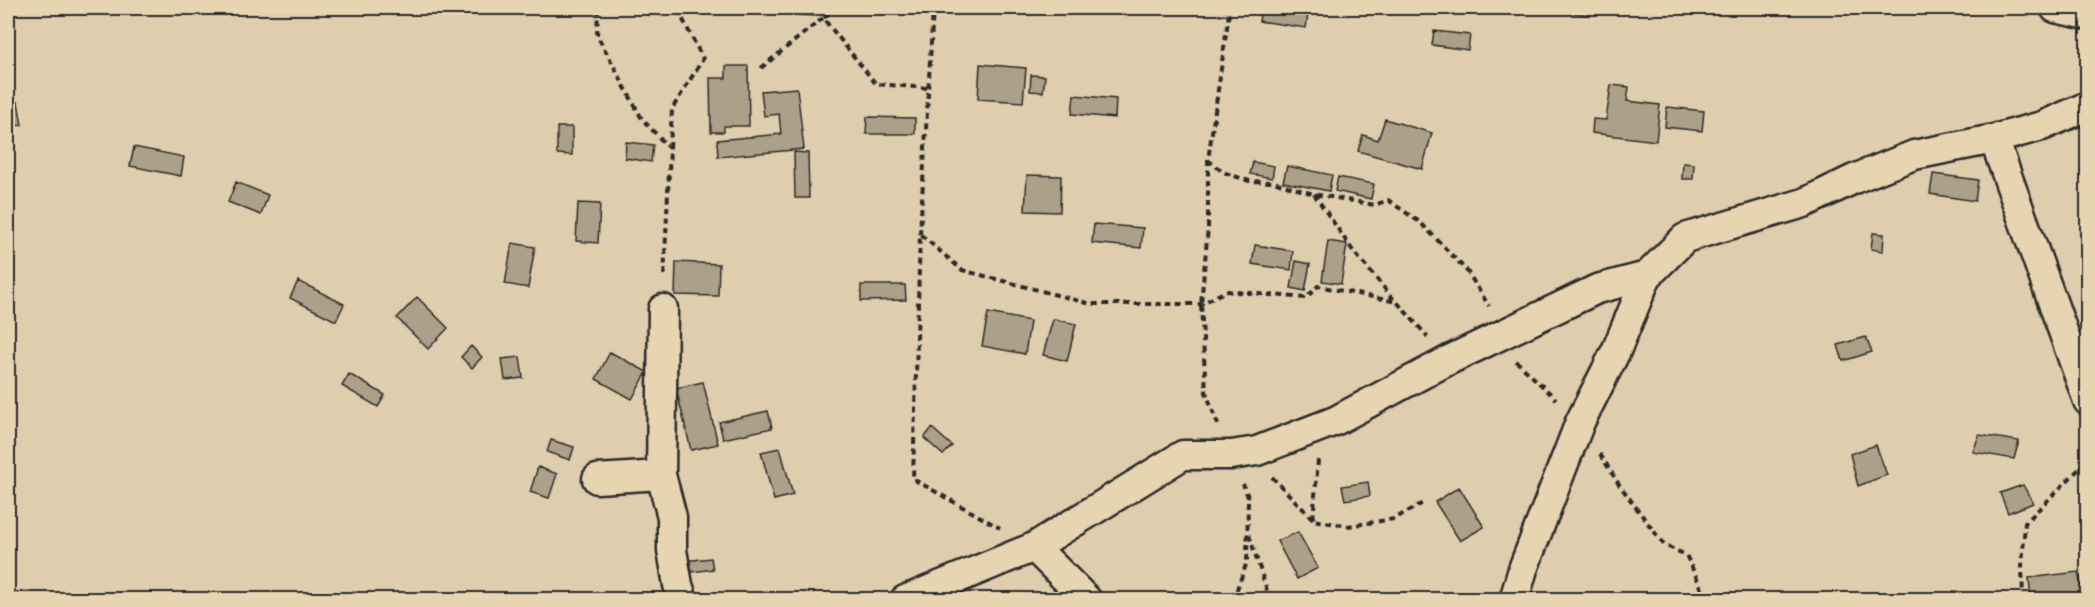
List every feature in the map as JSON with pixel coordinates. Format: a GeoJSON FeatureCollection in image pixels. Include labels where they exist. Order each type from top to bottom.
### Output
{"type":"FeatureCollection","features":[{"type":"Feature","properties":{"kind":"street"},"geometry":{"type":"LineString","coordinates":[[2055,8],[2088,15]]}},
{"type":"Feature","properties":{"kind":"street"},"geometry":{"type":"LineString","coordinates":[[1514,600],[1523,569],[1580,422],[1616,351],[1647,276],[1685,238],[1804,203],[1854,179],[1914,155],[1994,139],[2042,126],[2088,106]]}},
{"type":"Feature","properties":{"kind":"street"},"geometry":{"type":"LineString","coordinates":[[1994,139],[2088,401]]}},
{"type":"Feature","properties":{"kind":"street"},"geometry":{"type":"LineString","coordinates":[[905,600],[1034,547],[1183,455],[1244,453],[1335,422],[1449,360],[1598,290],[1647,276]]}},
{"type":"Feature","properties":{"kind":"street"},"geometry":{"type":"LineString","coordinates":[[663,309],[662,476],[672,518],[672,550],[683,600]]}},
{"type":"Feature","properties":{"kind":"street"},"geometry":{"type":"LineString","coordinates":[[597,479],[662,476]]}},
{"type":"Feature","properties":{"kind":"street"},"geometry":{"type":"LineString","coordinates":[[1034,547],[1087,600]]}},
{"type":"Feature","properties":{"kind":"path"},"geometry":{"type":"LineString","coordinates":[[598,8],[597,35],[642,119],[670,149]]}},
{"type":"Feature","properties":{"kind":"path"},"geometry":{"type":"LineString","coordinates":[[663,309],[672,109],[703,59],[677,8]]}},
{"type":"Feature","properties":{"kind":"path"},"geometry":{"type":"LineString","coordinates":[[761,69],[837,8]]}},
{"type":"Feature","properties":{"kind":"path"},"geometry":{"type":"LineString","coordinates":[[933,8],[920,234],[913,479],[1034,547]]}},
{"type":"Feature","properties":{"kind":"path"},"geometry":{"type":"LineString","coordinates":[[1224,8],[1229,13],[1208,159],[1208,228],[1201,304],[1206,392],[1214,416],[1260,471],[1272,477],[1313,520],[1348,526],[1394,519],[1423,503]]}},
{"type":"Feature","properties":{"kind":"path"},"geometry":{"type":"LineString","coordinates":[[823,18],[876,84],[928,88]]}},
{"type":"Feature","properties":{"kind":"path"},"geometry":{"type":"LineString","coordinates":[[1314,194],[1353,251],[1449,360]]}},
{"type":"Feature","properties":{"kind":"path"},"geometry":{"type":"LineString","coordinates":[[920,234],[962,270],[1091,304],[1201,304],[1226,291],[1306,298],[1318,286],[1396,302]]}},
{"type":"Feature","properties":{"kind":"path"},"geometry":{"type":"LineString","coordinates":[[1313,520],[1318,456],[1335,422]]}},
{"type":"Feature","properties":{"kind":"path"},"geometry":{"type":"LineString","coordinates":[[1233,600],[1247,562],[1248,497],[1244,453]]}},
{"type":"Feature","properties":{"kind":"path"},"geometry":{"type":"LineString","coordinates":[[2023,600],[2022,566],[2025,523],[2088,460]]}},
{"type":"Feature","properties":{"kind":"path"},"geometry":{"type":"LineString","coordinates":[[1247,531],[1270,600]]}},
{"type":"Feature","properties":{"kind":"building"},"geometry":{"type":"Polygon","coordinates":[[[464,8],[495,8],[494,13],[464,11],[464,8]]]}},
{"type":"Feature","properties":{"kind":"building"},"geometry":{"type":"Polygon","coordinates":[[[798,8],[816,8],[815,16],[798,15],[798,8]]]}},
{"type":"Feature","properties":{"kind":"building"},"geometry":{"type":"Polygon","coordinates":[[[1261,8],[1279,8],[1279,10],[1308,15],[1306,28],[1259,21],[1261,8]]]}},
{"type":"Feature","properties":{"kind":"building"},"geometry":{"type":"Polygon","coordinates":[[[1561,8],[1589,8],[1588,15],[1561,11],[1561,8]]]}},
{"type":"Feature","properties":{"kind":"building"},"geometry":{"type":"Polygon","coordinates":[[[1434,31],[1470,35],[1468,50],[1432,45],[1434,31]]]}},
{"type":"Feature","properties":{"kind":"building"},"geometry":{"type":"Polygon","coordinates":[[[980,64],[1026,68],[1023,102],[978,99],[980,64]]]}},
{"type":"Feature","properties":{"kind":"building"},"geometry":{"type":"Polygon","coordinates":[[[726,66],[748,66],[749,126],[724,126],[724,132],[711,132],[710,78],[726,78],[726,66]]]}},
{"type":"Feature","properties":{"kind":"building"},"geometry":{"type":"Polygon","coordinates":[[[1031,75],[1045,76],[1043,92],[1030,91],[1031,75]]]}},
{"type":"Feature","properties":{"kind":"building"},"geometry":{"type":"Polygon","coordinates":[[[1611,85],[1629,87],[1627,101],[1660,105],[1656,141],[1592,133],[1593,119],[1606,120],[1611,85]]]}},
{"type":"Feature","properties":{"kind":"building"},"geometry":{"type":"Polygon","coordinates":[[[797,88],[804,149],[718,157],[717,140],[781,134],[779,114],[764,116],[761,91],[797,88]]]}},
{"type":"Feature","properties":{"kind":"building"},"geometry":{"type":"Polygon","coordinates":[[[1074,95],[1116,99],[1115,118],[1072,114],[1074,95]]]}},
{"type":"Feature","properties":{"kind":"building"},"geometry":{"type":"Polygon","coordinates":[[[18,102],[22,125],[8,127],[8,104],[18,102]]]}},
{"type":"Feature","properties":{"kind":"building"},"geometry":{"type":"Polygon","coordinates":[[[1667,107],[1704,111],[1702,131],[1665,127],[1667,107]]]}},
{"type":"Feature","properties":{"kind":"building"},"geometry":{"type":"Polygon","coordinates":[[[867,117],[915,118],[915,134],[866,134],[867,117]]]}},
{"type":"Feature","properties":{"kind":"building"},"geometry":{"type":"Polygon","coordinates":[[[1385,119],[1432,133],[1422,169],[1358,151],[1363,135],[1378,140],[1385,119]]]}},
{"type":"Feature","properties":{"kind":"building"},"geometry":{"type":"Polygon","coordinates":[[[557,127],[572,127],[572,155],[557,154],[557,127]]]}},
{"type":"Feature","properties":{"kind":"building"},"geometry":{"type":"Polygon","coordinates":[[[626,142],[653,145],[651,162],[625,158],[626,142]]]}},
{"type":"Feature","properties":{"kind":"building"},"geometry":{"type":"Polygon","coordinates":[[[134,147],[184,157],[181,176],[130,166],[134,147]]]}},
{"type":"Feature","properties":{"kind":"building"},"geometry":{"type":"Polygon","coordinates":[[[794,152],[808,153],[809,198],[795,198],[794,152]]]}},
{"type":"Feature","properties":{"kind":"building"},"geometry":{"type":"Polygon","coordinates":[[[1253,162],[1274,166],[1272,178],[1250,174],[1253,162]]]}},
{"type":"Feature","properties":{"kind":"building"},"geometry":{"type":"Polygon","coordinates":[[[1683,163],[1694,164],[1693,179],[1682,179],[1683,163]]]}},
{"type":"Feature","properties":{"kind":"building"},"geometry":{"type":"Polygon","coordinates":[[[1287,166],[1332,175],[1329,191],[1283,182],[1287,166]]]}},
{"type":"Feature","properties":{"kind":"building"},"geometry":{"type":"Polygon","coordinates":[[[1933,174],[1978,180],[1975,201],[1930,194],[1933,174]]]}},
{"type":"Feature","properties":{"kind":"building"},"geometry":{"type":"Polygon","coordinates":[[[1027,175],[1061,176],[1060,212],[1025,211],[1027,175]]]}},
{"type":"Feature","properties":{"kind":"building"},"geometry":{"type":"Polygon","coordinates":[[[1338,177],[1374,184],[1371,199],[1335,191],[1338,177]]]}},
{"type":"Feature","properties":{"kind":"building"},"geometry":{"type":"Polygon","coordinates":[[[236,182],[268,195],[261,215],[228,202],[236,182]]]}},
{"type":"Feature","properties":{"kind":"building"},"geometry":{"type":"Polygon","coordinates":[[[578,203],[600,204],[598,243],[576,241],[578,203]]]}},
{"type":"Feature","properties":{"kind":"building"},"geometry":{"type":"Polygon","coordinates":[[[1094,224],[1143,228],[1141,248],[1092,243],[1094,224]]]}},
{"type":"Feature","properties":{"kind":"building"},"geometry":{"type":"Polygon","coordinates":[[[1873,233],[1884,234],[1883,251],[1871,249],[1873,233]]]}},
{"type":"Feature","properties":{"kind":"building"},"geometry":{"type":"Polygon","coordinates":[[[1328,241],[1347,244],[1341,284],[1322,281],[1328,241]]]}},
{"type":"Feature","properties":{"kind":"building"},"geometry":{"type":"Polygon","coordinates":[[[512,243],[535,247],[528,288],[505,284],[512,243]]]}},
{"type":"Feature","properties":{"kind":"building"},"geometry":{"type":"Polygon","coordinates":[[[1255,245],[1293,251],[1291,270],[1252,264],[1255,245]]]}},
{"type":"Feature","properties":{"kind":"building"},"geometry":{"type":"Polygon","coordinates":[[[1296,261],[1310,264],[1305,291],[1291,288],[1296,261]]]}},
{"type":"Feature","properties":{"kind":"building"},"geometry":{"type":"Polygon","coordinates":[[[676,262],[719,264],[718,296],[675,295],[676,262]]]}},
{"type":"Feature","properties":{"kind":"building"},"geometry":{"type":"Polygon","coordinates":[[[298,281],[344,304],[336,321],[290,298],[298,281]]]}},
{"type":"Feature","properties":{"kind":"building"},"geometry":{"type":"Polygon","coordinates":[[[861,285],[905,285],[906,300],[861,301],[861,285]]]}},
{"type":"Feature","properties":{"kind":"building"},"geometry":{"type":"Polygon","coordinates":[[[417,297],[448,328],[428,349],[397,318],[417,297]]]}},
{"type":"Feature","properties":{"kind":"building"},"geometry":{"type":"Polygon","coordinates":[[[988,313],[1030,321],[1025,354],[982,346],[988,313]]]}},
{"type":"Feature","properties":{"kind":"building"},"geometry":{"type":"Polygon","coordinates":[[[1053,319],[1076,324],[1067,361],[1043,355],[1053,319]]]}},
{"type":"Feature","properties":{"kind":"building"},"geometry":{"type":"Polygon","coordinates":[[[1866,337],[1872,352],[1843,361],[1838,345],[1866,337]]]}},
{"type":"Feature","properties":{"kind":"building"},"geometry":{"type":"Polygon","coordinates":[[[471,346],[482,357],[472,368],[461,357],[471,346]]]}},
{"type":"Feature","properties":{"kind":"building"},"geometry":{"type":"Polygon","coordinates":[[[610,352],[647,372],[632,399],[596,379],[610,352]]]}},
{"type":"Feature","properties":{"kind":"building"},"geometry":{"type":"Polygon","coordinates":[[[520,357],[523,378],[505,380],[502,359],[520,357]]]}},
{"type":"Feature","properties":{"kind":"building"},"geometry":{"type":"Polygon","coordinates":[[[349,374],[385,395],[378,407],[342,386],[349,374]]]}},
{"type":"Feature","properties":{"kind":"building"},"geometry":{"type":"Polygon","coordinates":[[[703,382],[718,444],[691,450],[676,388],[703,382]]]}},
{"type":"Feature","properties":{"kind":"building"},"geometry":{"type":"Polygon","coordinates":[[[768,411],[772,428],[723,439],[719,422],[768,411]]]}},
{"type":"Feature","properties":{"kind":"building"},"geometry":{"type":"Polygon","coordinates":[[[932,428],[952,446],[943,455],[924,438],[932,428]]]}},
{"type":"Feature","properties":{"kind":"building"},"geometry":{"type":"Polygon","coordinates":[[[1979,435],[2019,441],[2014,459],[1973,452],[1979,435]]]}},
{"type":"Feature","properties":{"kind":"building"},"geometry":{"type":"Polygon","coordinates":[[[551,440],[574,447],[570,460],[547,452],[551,440]]]}},
{"type":"Feature","properties":{"kind":"building"},"geometry":{"type":"Polygon","coordinates":[[[1876,445],[1887,475],[1858,486],[1850,454],[1876,445]]]}},
{"type":"Feature","properties":{"kind":"building"},"geometry":{"type":"Polygon","coordinates":[[[780,448],[793,495],[774,500],[761,452],[780,448]]]}},
{"type":"Feature","properties":{"kind":"building"},"geometry":{"type":"Polygon","coordinates":[[[538,467],[557,474],[549,498],[530,492],[538,467]]]}},
{"type":"Feature","properties":{"kind":"building"},"geometry":{"type":"Polygon","coordinates":[[[1368,482],[1370,496],[1345,500],[1342,486],[1368,482]]]}},
{"type":"Feature","properties":{"kind":"building"},"geometry":{"type":"Polygon","coordinates":[[[2023,485],[2033,503],[2008,513],[2000,493],[2023,485]]]}},
{"type":"Feature","properties":{"kind":"building"},"geometry":{"type":"Polygon","coordinates":[[[1459,487],[1484,527],[1460,541],[1435,502],[1459,487]]]}},
{"type":"Feature","properties":{"kind":"building"},"geometry":{"type":"Polygon","coordinates":[[[1298,532],[1318,568],[1297,579],[1277,541],[1298,532]]]}},
{"type":"Feature","properties":{"kind":"building"},"geometry":{"type":"Polygon","coordinates":[[[711,558],[713,569],[685,573],[683,561],[711,558]]]}},
{"type":"Feature","properties":{"kind":"building"},"geometry":{"type":"Polygon","coordinates":[[[2078,572],[2083,594],[2031,600],[2029,578],[2078,572]]]}}]}
